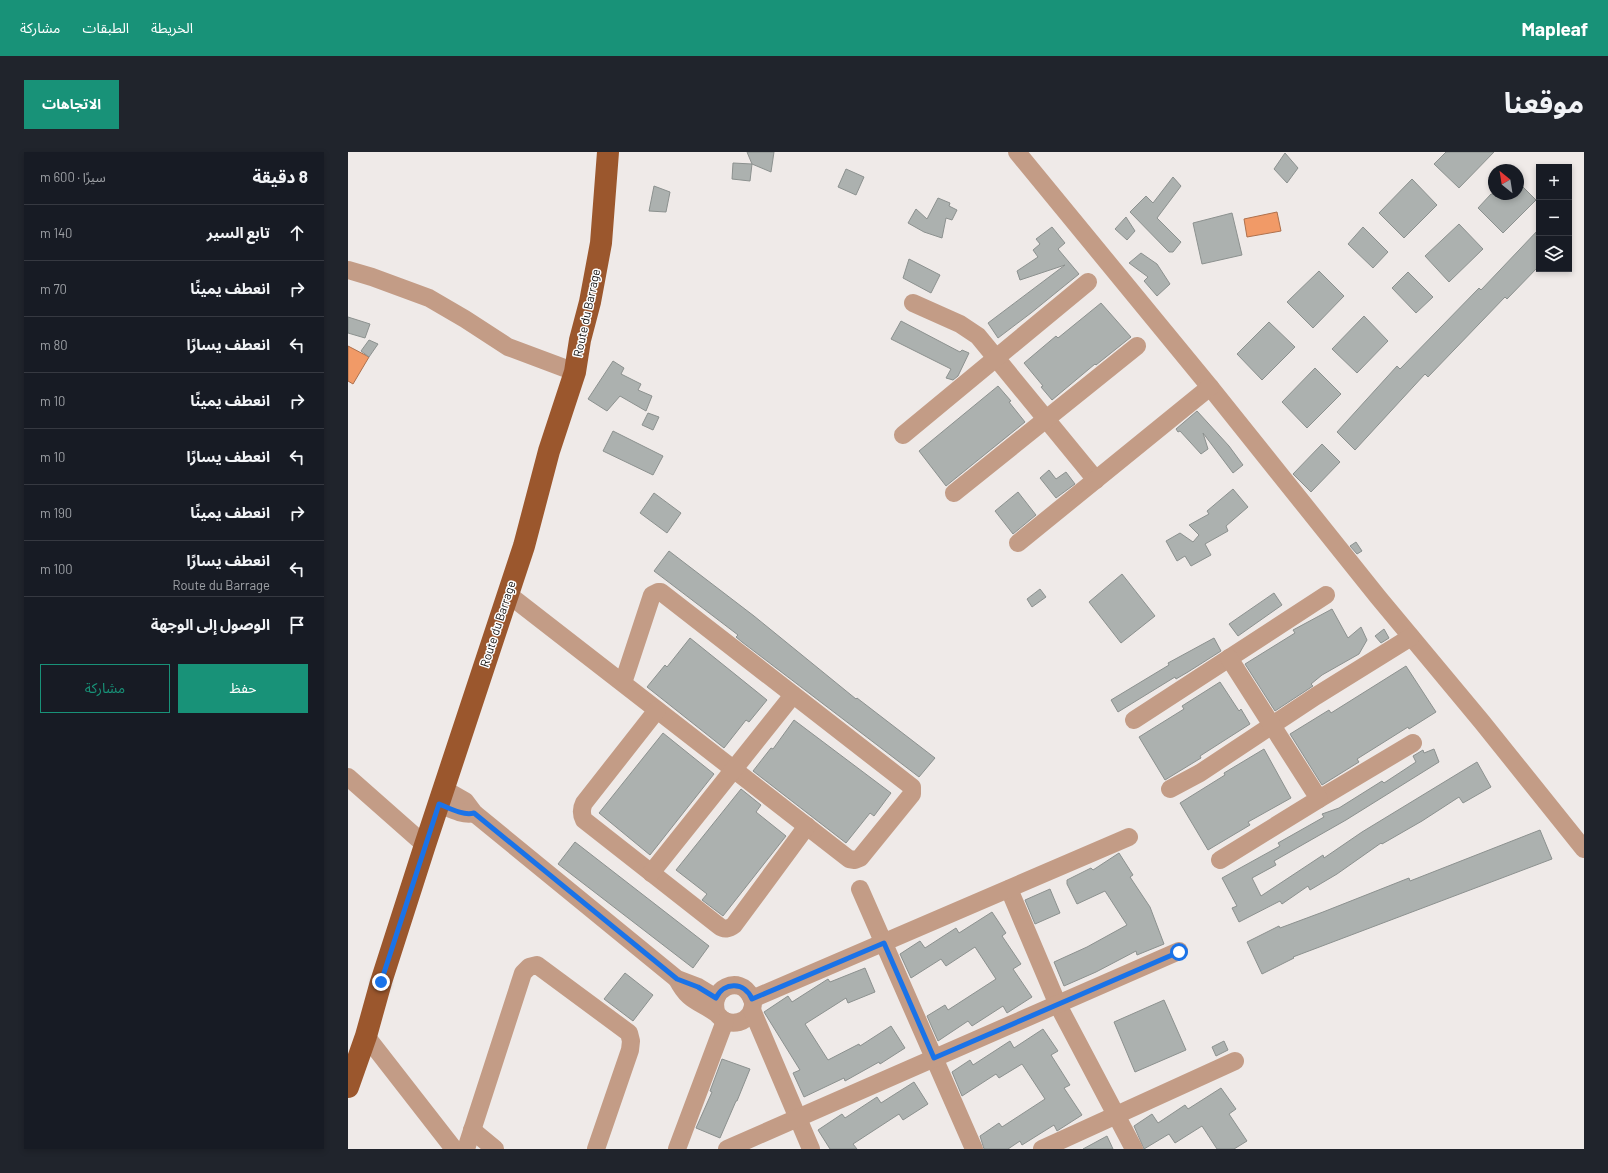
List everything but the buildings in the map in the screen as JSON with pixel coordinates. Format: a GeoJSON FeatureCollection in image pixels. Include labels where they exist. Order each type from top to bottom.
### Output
{"type":"FeatureCollection","features":[{"type":"Feature","properties":{"kind":"main road","name":"Route du Barrage"},"geometry":{"type":"LineString","coordinates":[[348,1087],[366,1036],[381,982],[425,845],[524,546],[549,451],[575,372],[580,340],[590,302],[601,243],[608,152]]}},
{"type":"Feature","properties":{"kind":"street"},"geometry":{"type":"LineString","coordinates":[[1017,152],[1210,387],[1584,849]]}},
{"type":"Feature","properties":{"kind":"street"},"geometry":{"type":"LineString","coordinates":[[348,270],[372,276],[428,298],[465,319],[508,347],[575,372]]}},
{"type":"Feature","properties":{"kind":"street"},"geometry":{"type":"LineString","coordinates":[[903,435],[1088,282]]}},
{"type":"Feature","properties":{"kind":"street"},"geometry":{"type":"LineString","coordinates":[[912,303],[972,331],[1096,480]]}},
{"type":"Feature","properties":{"kind":"street"},"geometry":{"type":"LineString","coordinates":[[954,493],[1137,346]]}},
{"type":"Feature","properties":{"kind":"street"},"geometry":{"type":"LineString","coordinates":[[1018,544],[1210,387]]}},
{"type":"Feature","properties":{"kind":"street"},"geometry":{"type":"LineString","coordinates":[[508,594],[848,859],[858,860],[911,796],[913,790],[912,787],[664,594],[658,592],[652,595],[623,683]]}},
{"type":"Feature","properties":{"kind":"street"},"geometry":{"type":"LineString","coordinates":[[1134,720],[1326,595]]}},
{"type":"Feature","properties":{"kind":"street"},"geometry":{"type":"LineString","coordinates":[[1170,789],[1200,773],[1272,725],[1411,637]]}},
{"type":"Feature","properties":{"kind":"street"},"geometry":{"type":"LineString","coordinates":[[1229,658],[1319,799]]}},
{"type":"Feature","properties":{"kind":"street"},"geometry":{"type":"LineString","coordinates":[[651,873],[793,695]]}},
{"type":"Feature","properties":{"kind":"street"},"geometry":{"type":"LineString","coordinates":[[657,710],[584,803],[581,812],[584,820],[719,926],[728,928],[734,925],[807,826]]}},
{"type":"Feature","properties":{"kind":"street"},"geometry":{"type":"LineString","coordinates":[[1220,860],[1413,743]]}},
{"type":"Feature","properties":{"kind":"street"},"geometry":{"type":"LineString","coordinates":[[348,777],[425,845]]}},
{"type":"Feature","properties":{"kind":"street"},"geometry":{"type":"LineString","coordinates":[[442,797],[465,801],[474,813],[677,979],[698,987],[719,1011],[736,1023],[746,1019],[752,1005],[884,943],[1130,837]]}},
{"type":"Feature","properties":{"kind":"street"},"geometry":{"type":"LineString","coordinates":[[860,889],[974,1149]]}},
{"type":"Feature","properties":{"kind":"street"},"geometry":{"type":"LineString","coordinates":[[1009,889],[1058,1005],[1134,1149]]}},
{"type":"Feature","properties":{"kind":"street"},"geometry":{"type":"LineString","coordinates":[[727,1149],[1179,952]]}},
{"type":"Feature","properties":{"kind":"street"},"geometry":{"type":"LineString","coordinates":[[466,1149],[523,973],[529,967],[537,965],[629,1033],[630,1050],[596,1149]]}},
{"type":"Feature","properties":{"kind":"street"},"geometry":{"type":"LineString","coordinates":[[677,1149],[719,1011],[722,989],[732,985],[737,985],[747,990],[811,1149]]}},
{"type":"Feature","properties":{"kind":"street"},"geometry":{"type":"LineString","coordinates":[[366,1036],[454,1149]]}},
{"type":"Feature","properties":{"kind":"street"},"geometry":{"type":"LineString","coordinates":[[1042,1149],[1235,1060]]}},
{"type":"Feature","properties":{"kind":"street"},"geometry":{"type":"LineString","coordinates":[[472,1130],[495,1149]]}},
{"type":"Feature","properties":{"kind":"shaded area"},"geometry":{"type":"Polygon","coordinates":[[[1277,212],[1281,231],[1247,237],[1244,219],[1277,212]]]}},
{"type":"Feature","properties":{"kind":"shaded area"},"geometry":{"type":"Polygon","coordinates":[[[348,346],[369,357],[353,384],[348,381],[348,346]]]}},
{"type":"Feature","properties":{"kind":"route"},"geometry":{"type":"LineString","coordinates":[[381,982],[439,804],[459,812],[469,814],[474,813],[677,979],[698,987],[716,998],[718,993],[726,986],[737,985],[747,990],[752,999],[884,943],[934,1058],[1179,952]]}}]}
